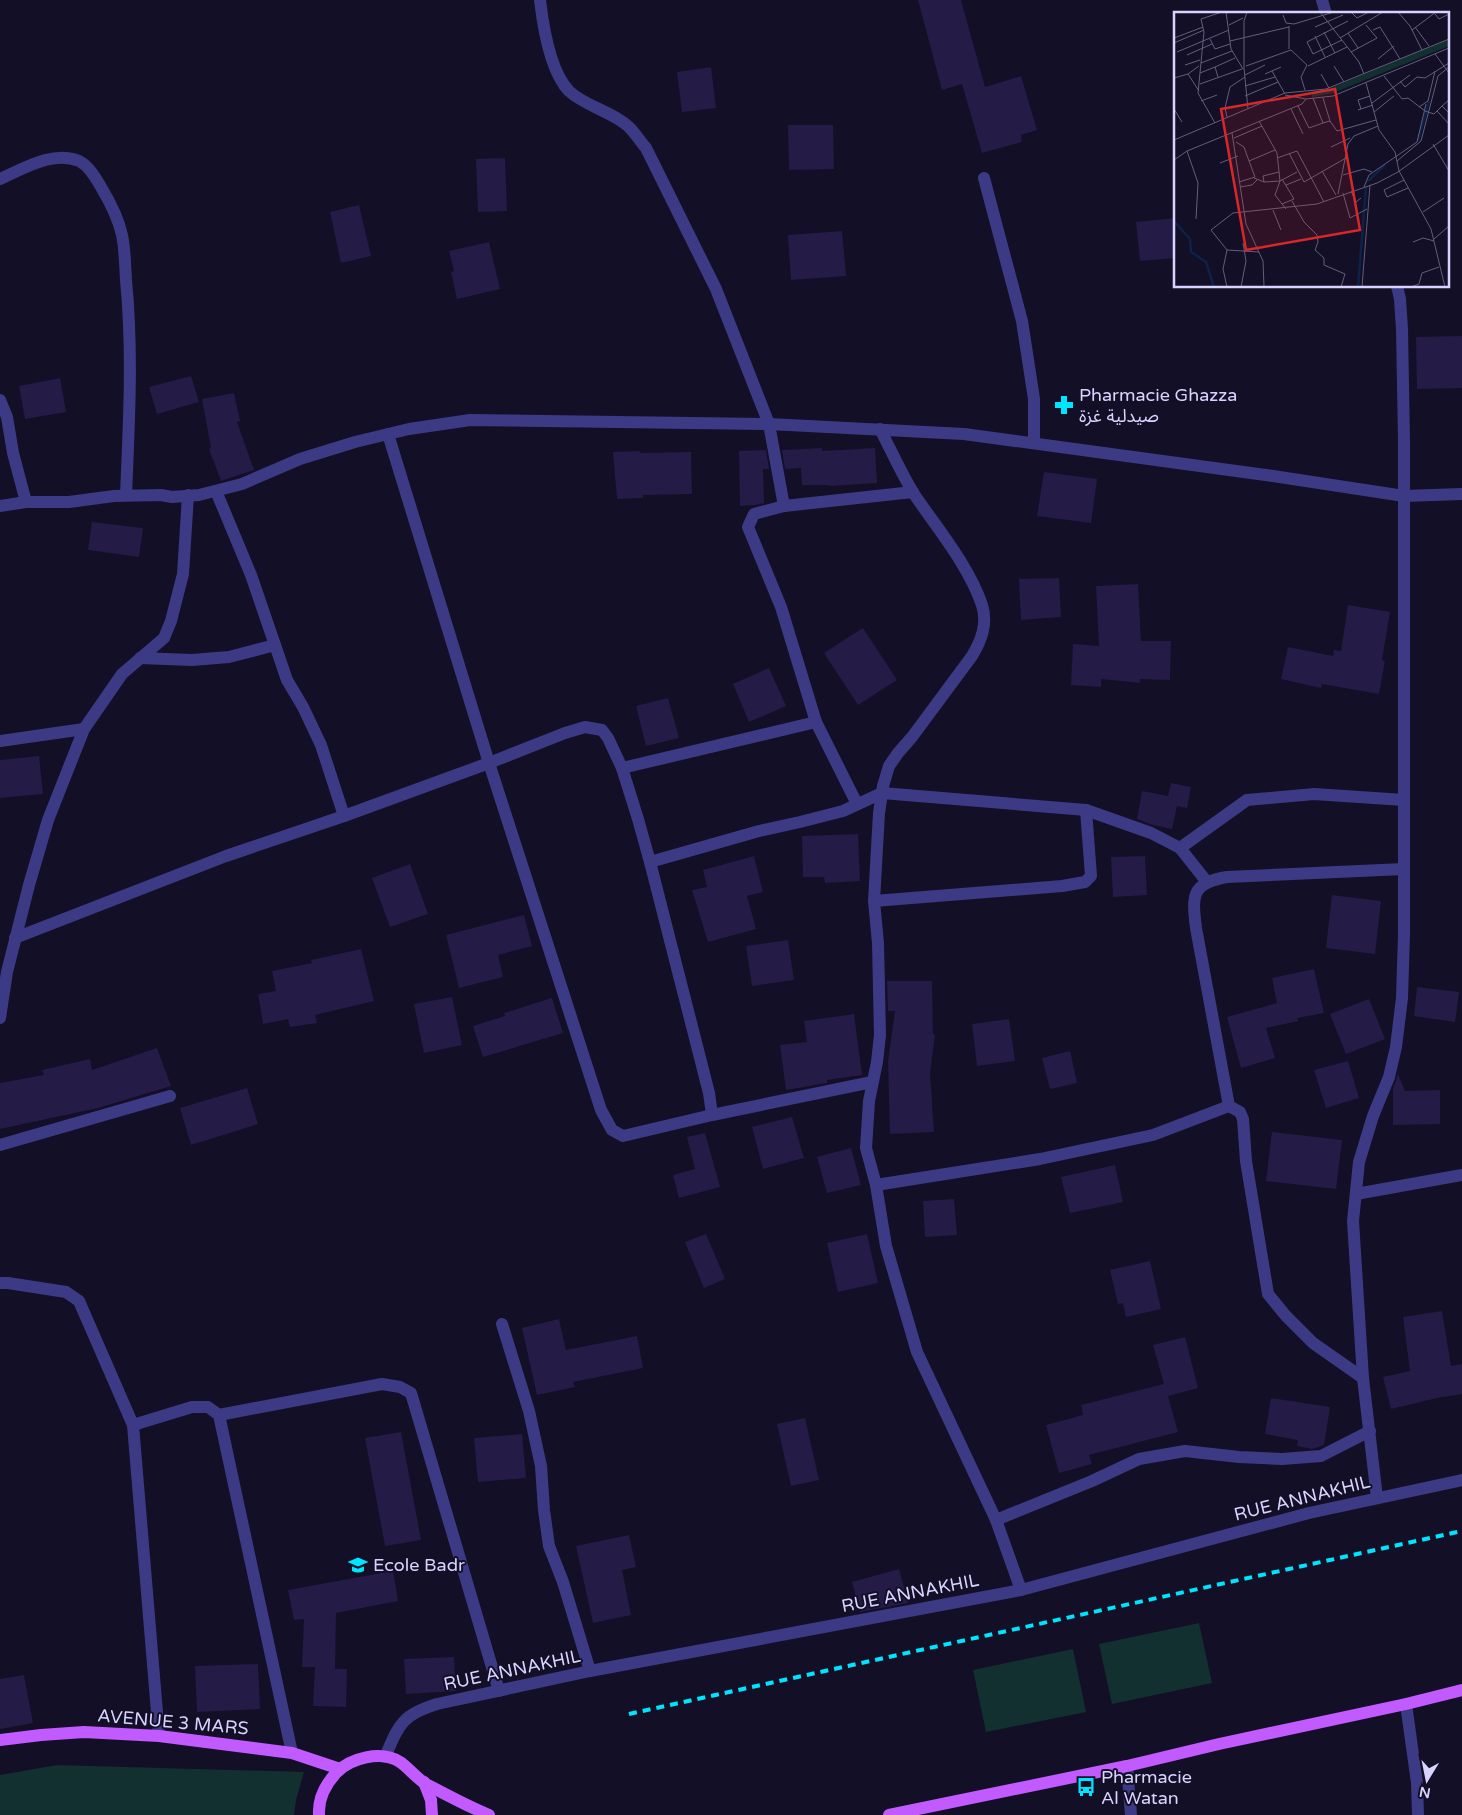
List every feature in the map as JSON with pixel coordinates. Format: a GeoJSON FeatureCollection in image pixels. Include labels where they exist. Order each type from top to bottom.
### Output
{"type":"FeatureCollection","features":[{"type":"Feature","properties":{"kind":"main road"},"geometry":{"type":"LineString","coordinates":[[888,1815],[921,1811],[1462,1690]]}},
{"type":"Feature","properties":{"kind":"main road","name":"AVENUE 3 MARS"},"geometry":{"type":"LineString","coordinates":[[0,1740],[41,1734],[84,1732],[159,1736],[292,1753],[340,1769]]}},
{"type":"Feature","properties":{"kind":"main road"},"geometry":{"type":"LineString","coordinates":[[319,1815],[322,1794],[329,1780],[340,1769],[350,1762],[361,1758],[385,1757],[398,1761],[424,1782],[489,1815]]}},
{"type":"Feature","properties":{"kind":"main road"},"geometry":{"type":"LineString","coordinates":[[424,1782],[432,1800],[432,1815]]}},
{"type":"Feature","properties":{"kind":"street"},"geometry":{"type":"LineString","coordinates":[[540,0],[545,36],[562,81],[579,98],[628,126],[646,148],[716,289],[769,424],[784,506]]}},
{"type":"Feature","properties":{"kind":"street"},"geometry":{"type":"LineString","coordinates":[[0,179],[47,160],[66,158],[79,162],[89,169],[113,207],[122,235],[129,313],[131,388],[126,496]]}},
{"type":"Feature","properties":{"kind":"street"},"geometry":{"type":"LineString","coordinates":[[984,178],[1022,321],[1034,399],[1034,443]]}},
{"type":"Feature","properties":{"kind":"street"},"geometry":{"type":"LineString","coordinates":[[1377,1498],[1363,1378],[1353,1221],[1359,1162],[1373,1116],[1389,1077],[1396,1047],[1402,998],[1404,496],[1402,329],[1397,288]]}},
{"type":"Feature","properties":{"kind":"street"},"geometry":{"type":"LineString","coordinates":[[0,400],[7,417],[10,444],[26,502]]}},
{"type":"Feature","properties":{"kind":"street"},"geometry":{"type":"LineString","coordinates":[[0,506],[26,502],[68,502],[126,496],[172,497],[199,495],[242,484],[300,459],[388,434],[470,420],[769,424],[964,434],[1273,476],[1404,496],[1462,494]]}},
{"type":"Feature","properties":{"kind":"street"},"geometry":{"type":"LineString","coordinates":[[880,429],[914,492],[955,553],[974,588],[982,606],[984,621],[980,642],[972,656],[889,766],[882,793],[878,821],[874,901],[878,943],[880,1035],[869,1102],[866,1148],[876,1185],[886,1246],[917,1352],[996,1520],[1021,1590]]}},
{"type":"Feature","properties":{"kind":"street"},"geometry":{"type":"LineString","coordinates":[[388,434],[489,763],[601,1110],[612,1130],[623,1136],[712,1115],[872,1082]]}},
{"type":"Feature","properties":{"kind":"street"},"geometry":{"type":"LineString","coordinates":[[216,491],[251,575],[287,680],[303,707],[321,745],[344,816]]}},
{"type":"Feature","properties":{"kind":"street"},"geometry":{"type":"LineString","coordinates":[[857,804],[816,722],[781,607],[748,527],[754,514],[784,506],[914,492]]}},
{"type":"Feature","properties":{"kind":"street"},"geometry":{"type":"LineString","coordinates":[[0,1018],[7,972],[28,885],[48,820],[84,729],[122,674],[164,638],[171,621],[183,574],[188,495]]}},
{"type":"Feature","properties":{"kind":"street"},"geometry":{"type":"LineString","coordinates":[[140,658],[192,660],[229,657],[275,646]]}},
{"type":"Feature","properties":{"kind":"street"},"geometry":{"type":"LineString","coordinates":[[622,768],[816,722]]}},
{"type":"Feature","properties":{"kind":"street"},"geometry":{"type":"LineString","coordinates":[[15,938],[217,859],[344,816],[565,733],[585,727],[602,730],[608,738],[622,768],[650,862],[712,1115]]}},
{"type":"Feature","properties":{"kind":"street"},"geometry":{"type":"LineString","coordinates":[[0,741],[84,729]]}},
{"type":"Feature","properties":{"kind":"street"},"geometry":{"type":"LineString","coordinates":[[650,862],[759,831],[843,811],[882,793],[1086,810],[1151,833],[1180,848],[1207,882]]}},
{"type":"Feature","properties":{"kind":"street"},"geometry":{"type":"LineString","coordinates":[[1180,848],[1247,800],[1314,794],[1404,800]]}},
{"type":"Feature","properties":{"kind":"street"},"geometry":{"type":"LineString","coordinates":[[874,901],[1062,886],[1085,882],[1091,876],[1086,810]]}},
{"type":"Feature","properties":{"kind":"street"},"geometry":{"type":"LineString","coordinates":[[1229,1106],[1194,911],[1198,890],[1207,882],[1227,877],[1404,869]]}},
{"type":"Feature","properties":{"kind":"street"},"geometry":{"type":"LineString","coordinates":[[0,1145],[170,1096]]}},
{"type":"Feature","properties":{"kind":"street"},"geometry":{"type":"LineString","coordinates":[[876,1185],[1040,1159],[1153,1135],[1229,1106],[1240,1112],[1243,1119],[1246,1161],[1268,1294],[1286,1316],[1313,1343],[1363,1378]]}},
{"type":"Feature","properties":{"kind":"street"},"geometry":{"type":"LineString","coordinates":[[1356,1194],[1462,1175]]}},
{"type":"Feature","properties":{"kind":"street"},"geometry":{"type":"LineString","coordinates":[[0,1283],[66,1292],[79,1301],[133,1425],[159,1736]]}},
{"type":"Feature","properties":{"kind":"street"},"geometry":{"type":"LineString","coordinates":[[502,1324],[529,1411],[541,1466],[544,1510],[550,1546],[590,1671]]}},
{"type":"Feature","properties":{"kind":"street"},"geometry":{"type":"LineString","coordinates":[[219,1415],[382,1384],[400,1387],[411,1394],[499,1691]]}},
{"type":"Feature","properties":{"kind":"street"},"geometry":{"type":"LineString","coordinates":[[133,1425],[192,1407],[208,1407],[219,1415],[292,1753]]}},
{"type":"Feature","properties":{"kind":"street"},"geometry":{"type":"LineString","coordinates":[[996,1520],[1092,1482],[1139,1459],[1185,1451],[1239,1457],[1282,1459],[1321,1456],[1370,1431]]}},
{"type":"Feature","properties":{"kind":"street","name":"RUE ANNAKHIL"},"geometry":{"type":"LineString","coordinates":[[385,1757],[398,1728],[407,1717],[419,1709],[437,1704],[590,1671],[1021,1590],[1308,1513],[1462,1480]]}},
{"type":"Feature","properties":{"kind":"street"},"geometry":{"type":"LineString","coordinates":[[1406,1704],[1417,1783],[1418,1815]]}},
{"type":"Feature","properties":{"kind":"street"},"geometry":{"type":"LineString","coordinates":[[1127,1766],[1130,1815]]}},
{"type":"Feature","properties":{"kind":"green space"},"geometry":{"type":"Polygon","coordinates":[[[1199,1623],[1212,1683],[1112,1704],[1099,1644],[1199,1623]]]}},
{"type":"Feature","properties":{"kind":"green space"},"geometry":{"type":"Polygon","coordinates":[[[1073,1649],[1086,1712],[986,1732],[973,1670],[1073,1649]]]}},
{"type":"Feature","properties":{"kind":"green space"},"geometry":{"type":"Polygon","coordinates":[[[57,1765],[304,1772],[294,1815],[0,1815],[0,1775],[57,1765]]]}},
{"type":"Feature","properties":{"kind":"building"},"geometry":{"type":"Polygon","coordinates":[[[918,0],[961,0],[985,87],[1021,76],[1037,130],[1021,135],[1022,142],[982,153],[962,84],[942,90],[918,0]]]}},
{"type":"Feature","properties":{"kind":"building"},"geometry":{"type":"Polygon","coordinates":[[[711,67],[716,108],[682,112],[677,72],[711,67]]]}},
{"type":"Feature","properties":{"kind":"building"},"geometry":{"type":"Polygon","coordinates":[[[788,125],[833,125],[834,169],[789,170],[788,125]]]}},
{"type":"Feature","properties":{"kind":"building"},"geometry":{"type":"Polygon","coordinates":[[[505,158],[507,211],[478,212],[476,159],[505,158]]]}},
{"type":"Feature","properties":{"kind":"building"},"geometry":{"type":"Polygon","coordinates":[[[359,205],[371,256],[341,263],[330,212],[359,205]]]}},
{"type":"Feature","properties":{"kind":"building"},"geometry":{"type":"Polygon","coordinates":[[[1174,218],[1174,258],[1140,261],[1136,222],[1174,218]]]}},
{"type":"Feature","properties":{"kind":"building"},"geometry":{"type":"Polygon","coordinates":[[[842,231],[846,276],[791,280],[788,235],[842,231]]]}},
{"type":"Feature","properties":{"kind":"building"},"geometry":{"type":"Polygon","coordinates":[[[489,242],[500,289],[457,299],[451,272],[454,271],[449,251],[489,242]]]}},
{"type":"Feature","properties":{"kind":"building"},"geometry":{"type":"Polygon","coordinates":[[[1462,336],[1462,388],[1417,389],[1416,337],[1462,336]]]}},
{"type":"Feature","properties":{"kind":"building"},"geometry":{"type":"Polygon","coordinates":[[[191,376],[199,402],[157,414],[149,387],[191,376]]]}},
{"type":"Feature","properties":{"kind":"building"},"geometry":{"type":"Polygon","coordinates":[[[60,378],[66,412],[25,419],[19,386],[60,378]]]}},
{"type":"Feature","properties":{"kind":"building"},"geometry":{"type":"Polygon","coordinates":[[[234,393],[240,421],[237,422],[254,470],[221,481],[209,449],[211,448],[202,399],[234,393]]]}},
{"type":"Feature","properties":{"kind":"building"},"geometry":{"type":"Polygon","coordinates":[[[822,448],[822,451],[875,448],[877,483],[829,486],[802,485],[801,468],[785,469],[782,450],[822,448]]]}},
{"type":"Feature","properties":{"kind":"building"},"geometry":{"type":"Polygon","coordinates":[[[766,450],[769,469],[763,469],[764,503],[740,506],[739,451],[766,450]]]}},
{"type":"Feature","properties":{"kind":"building"},"geometry":{"type":"Polygon","coordinates":[[[640,451],[640,453],[691,452],[692,494],[643,495],[643,498],[617,499],[613,452],[640,451]]]}},
{"type":"Feature","properties":{"kind":"building"},"geometry":{"type":"Polygon","coordinates":[[[1044,472],[1097,479],[1091,523],[1037,516],[1044,472]]]}},
{"type":"Feature","properties":{"kind":"building"},"geometry":{"type":"Polygon","coordinates":[[[92,522],[143,528],[139,557],[88,550],[92,522]]]}},
{"type":"Feature","properties":{"kind":"building"},"geometry":{"type":"Polygon","coordinates":[[[1059,578],[1061,617],[1021,620],[1019,579],[1059,578]]]}},
{"type":"Feature","properties":{"kind":"building"},"geometry":{"type":"Polygon","coordinates":[[[1138,584],[1141,641],[1171,641],[1170,680],[1140,679],[1140,683],[1101,679],[1101,687],[1071,685],[1073,644],[1099,646],[1096,586],[1138,584]]]}},
{"type":"Feature","properties":{"kind":"building"},"geometry":{"type":"Polygon","coordinates":[[[1348,605],[1390,612],[1382,660],[1385,661],[1379,694],[1322,684],[1321,688],[1281,679],[1288,647],[1333,656],[1334,650],[1341,651],[1348,605]]]}},
{"type":"Feature","properties":{"kind":"building"},"geometry":{"type":"Polygon","coordinates":[[[863,628],[897,680],[858,705],[824,653],[863,628]]]}},
{"type":"Feature","properties":{"kind":"building"},"geometry":{"type":"Polygon","coordinates":[[[769,668],[786,706],[749,722],[733,684],[769,668]]]}},
{"type":"Feature","properties":{"kind":"building"},"geometry":{"type":"Polygon","coordinates":[[[668,698],[679,738],[646,746],[636,706],[668,698]]]}},
{"type":"Feature","properties":{"kind":"building"},"geometry":{"type":"Polygon","coordinates":[[[39,756],[43,794],[0,798],[0,760],[39,756]]]}},
{"type":"Feature","properties":{"kind":"building"},"geometry":{"type":"Polygon","coordinates":[[[1171,783],[1191,787],[1187,808],[1177,806],[1172,829],[1137,819],[1142,791],[1168,796],[1171,783]]]}},
{"type":"Feature","properties":{"kind":"building"},"geometry":{"type":"Polygon","coordinates":[[[858,834],[860,881],[825,883],[824,877],[803,877],[802,836],[858,834]]]}},
{"type":"Feature","properties":{"kind":"building"},"geometry":{"type":"Polygon","coordinates":[[[754,856],[763,892],[747,896],[756,929],[708,942],[692,890],[707,887],[703,870],[754,856]]]}},
{"type":"Feature","properties":{"kind":"building"},"geometry":{"type":"Polygon","coordinates":[[[1145,856],[1147,895],[1113,897],[1111,857],[1145,856]]]}},
{"type":"Feature","properties":{"kind":"building"},"geometry":{"type":"Polygon","coordinates":[[[410,864],[428,914],[390,927],[372,878],[410,864]]]}},
{"type":"Feature","properties":{"kind":"building"},"geometry":{"type":"Polygon","coordinates":[[[1332,895],[1381,901],[1375,954],[1326,948],[1332,895]]]}},
{"type":"Feature","properties":{"kind":"building"},"geometry":{"type":"Polygon","coordinates":[[[524,915],[532,946],[498,955],[503,977],[459,988],[446,935],[524,915]]]}},
{"type":"Feature","properties":{"kind":"building"},"geometry":{"type":"Polygon","coordinates":[[[788,940],[794,980],[752,986],[746,946],[788,940]]]}},
{"type":"Feature","properties":{"kind":"building"},"geometry":{"type":"Polygon","coordinates":[[[361,949],[374,1001],[315,1015],[317,1023],[290,1027],[288,1019],[263,1024],[258,994],[276,991],[272,971],[312,963],[311,960],[361,949]]]}},
{"type":"Feature","properties":{"kind":"building"},"geometry":{"type":"Polygon","coordinates":[[[1314,969],[1324,1013],[1297,1018],[1298,1021],[1266,1028],[1275,1058],[1241,1068],[1227,1017],[1277,1003],[1272,978],[1314,969]]]}},
{"type":"Feature","properties":{"kind":"building"},"geometry":{"type":"Polygon","coordinates":[[[887,981],[932,981],[933,1034],[935,1035],[930,1073],[934,1132],[890,1134],[888,1061],[895,1011],[888,1011],[887,981]]]}},
{"type":"Feature","properties":{"kind":"building"},"geometry":{"type":"Polygon","coordinates":[[[1417,987],[1459,992],[1455,1022],[1414,1016],[1417,987]]]}},
{"type":"Feature","properties":{"kind":"building"},"geometry":{"type":"Polygon","coordinates":[[[452,997],[462,1045],[424,1053],[414,1004],[452,997]]]}},
{"type":"Feature","properties":{"kind":"building"},"geometry":{"type":"Polygon","coordinates":[[[552,998],[563,1033],[483,1057],[473,1026],[505,1016],[504,1013],[552,998]]]}},
{"type":"Feature","properties":{"kind":"building"},"geometry":{"type":"Polygon","coordinates":[[[1369,999],[1385,1039],[1346,1054],[1330,1014],[1369,999]]]}},
{"type":"Feature","properties":{"kind":"building"},"geometry":{"type":"Polygon","coordinates":[[[854,1014],[862,1075],[827,1080],[827,1083],[786,1090],[780,1045],[807,1042],[804,1021],[854,1014]]]}},
{"type":"Feature","properties":{"kind":"building"},"geometry":{"type":"Polygon","coordinates":[[[1009,1019],[1015,1061],[977,1066],[972,1024],[1009,1019]]]}},
{"type":"Feature","properties":{"kind":"building"},"geometry":{"type":"Polygon","coordinates":[[[157,1048],[171,1086],[98,1108],[0,1129],[0,1083],[44,1075],[42,1070],[90,1059],[92,1070],[157,1048]]]}},
{"type":"Feature","properties":{"kind":"building"},"geometry":{"type":"Polygon","coordinates":[[[1070,1051],[1077,1083],[1050,1089],[1042,1058],[1070,1051]]]}},
{"type":"Feature","properties":{"kind":"building"},"geometry":{"type":"Polygon","coordinates":[[[1348,1061],[1359,1098],[1326,1108],[1314,1070],[1348,1061]]]}},
{"type":"Feature","properties":{"kind":"building"},"geometry":{"type":"Polygon","coordinates":[[[1398,1074],[1405,1091],[1440,1090],[1440,1124],[1393,1125],[1393,1089],[1398,1074]]]}},
{"type":"Feature","properties":{"kind":"building"},"geometry":{"type":"Polygon","coordinates":[[[247,1088],[258,1124],[191,1145],[180,1108],[247,1088]]]}},
{"type":"Feature","properties":{"kind":"building"},"geometry":{"type":"Polygon","coordinates":[[[792,1117],[804,1158],[763,1169],[752,1127],[792,1117]]]}},
{"type":"Feature","properties":{"kind":"building"},"geometry":{"type":"Polygon","coordinates":[[[1272,1132],[1342,1140],[1336,1189],[1266,1181],[1272,1132]]]}},
{"type":"Feature","properties":{"kind":"building"},"geometry":{"type":"Polygon","coordinates":[[[705,1133],[720,1187],[679,1198],[673,1175],[695,1169],[687,1137],[705,1133]]]}},
{"type":"Feature","properties":{"kind":"building"},"geometry":{"type":"Polygon","coordinates":[[[851,1148],[861,1185],[827,1193],[817,1157],[851,1148]]]}},
{"type":"Feature","properties":{"kind":"building"},"geometry":{"type":"Polygon","coordinates":[[[1115,1165],[1123,1202],[1070,1213],[1061,1177],[1115,1165]]]}},
{"type":"Feature","properties":{"kind":"building"},"geometry":{"type":"Polygon","coordinates":[[[954,1199],[957,1235],[925,1237],[923,1201],[954,1199]]]}},
{"type":"Feature","properties":{"kind":"building"},"geometry":{"type":"Polygon","coordinates":[[[706,1234],[725,1279],[704,1288],[685,1242],[706,1234]]]}},
{"type":"Feature","properties":{"kind":"building"},"geometry":{"type":"Polygon","coordinates":[[[867,1234],[878,1283],[838,1292],[827,1243],[867,1234]]]}},
{"type":"Feature","properties":{"kind":"building"},"geometry":{"type":"Polygon","coordinates":[[[1150,1261],[1161,1309],[1126,1317],[1123,1303],[1118,1304],[1110,1270],[1150,1261]]]}},
{"type":"Feature","properties":{"kind":"building"},"geometry":{"type":"Polygon","coordinates":[[[1442,1311],[1451,1366],[1462,1364],[1462,1394],[1391,1409],[1383,1377],[1410,1371],[1403,1317],[1442,1311]]]}},
{"type":"Feature","properties":{"kind":"building"},"geometry":{"type":"Polygon","coordinates":[[[559,1319],[566,1350],[637,1336],[643,1368],[573,1382],[575,1387],[537,1395],[522,1328],[559,1319]]]}},
{"type":"Feature","properties":{"kind":"building"},"geometry":{"type":"Polygon","coordinates":[[[1185,1337],[1198,1388],[1168,1396],[1178,1432],[1089,1455],[1092,1464],[1059,1473],[1046,1425],[1083,1415],[1081,1405],[1164,1384],[1153,1345],[1185,1337]]]}},
{"type":"Feature","properties":{"kind":"building"},"geometry":{"type":"Polygon","coordinates":[[[1271,1398],[1330,1407],[1324,1445],[1312,1449],[1297,1446],[1298,1440],[1265,1434],[1271,1398]]]}},
{"type":"Feature","properties":{"kind":"building"},"geometry":{"type":"Polygon","coordinates":[[[805,1418],[819,1480],[791,1486],[777,1424],[805,1418]]]}},
{"type":"Feature","properties":{"kind":"building"},"geometry":{"type":"Polygon","coordinates":[[[401,1432],[421,1540],[385,1546],[365,1438],[401,1432]]]}},
{"type":"Feature","properties":{"kind":"building"},"geometry":{"type":"Polygon","coordinates":[[[522,1434],[526,1478],[478,1482],[474,1438],[522,1434]]]}},
{"type":"Feature","properties":{"kind":"building"},"geometry":{"type":"Polygon","coordinates":[[[629,1535],[636,1567],[622,1570],[631,1615],[593,1623],[576,1546],[629,1535]]]}},
{"type":"Feature","properties":{"kind":"building"},"geometry":{"type":"Polygon","coordinates":[[[899,1569],[908,1603],[860,1612],[852,1582],[899,1569]]]}},
{"type":"Feature","properties":{"kind":"building"},"geometry":{"type":"Polygon","coordinates":[[[393,1571],[398,1601],[336,1613],[335,1669],[347,1669],[346,1707],[313,1706],[315,1667],[302,1667],[304,1619],[294,1620],[288,1590],[393,1571]]]}},
{"type":"Feature","properties":{"kind":"building"},"geometry":{"type":"Polygon","coordinates":[[[454,1657],[456,1691],[406,1694],[404,1659],[454,1657]]]}},
{"type":"Feature","properties":{"kind":"building"},"geometry":{"type":"Polygon","coordinates":[[[258,1664],[260,1709],[197,1712],[195,1666],[258,1664]]]}},
{"type":"Feature","properties":{"kind":"building"},"geometry":{"type":"Polygon","coordinates":[[[24,1675],[33,1723],[0,1729],[0,1679],[24,1675]]]}},
{"type":"Feature","properties":{"kind":"railway"},"geometry":{"type":"LineString","coordinates":[[629,1714],[1462,1531]]}},
{"type":"Feature","properties":{"kind":"place","name":"Pharmacie Ghazza صيدلية غزة"},"geometry":{"type":"Point","coordinates":[1064,405]}},
{"type":"Feature","properties":{"kind":"place","name":"Ecole Badr"},"geometry":{"type":"Point","coordinates":[358,1565]}},
{"type":"Feature","properties":{"kind":"place","name":"Pharmacie Al Watan"},"geometry":{"type":"Point","coordinates":[1086,1787]}}]}
